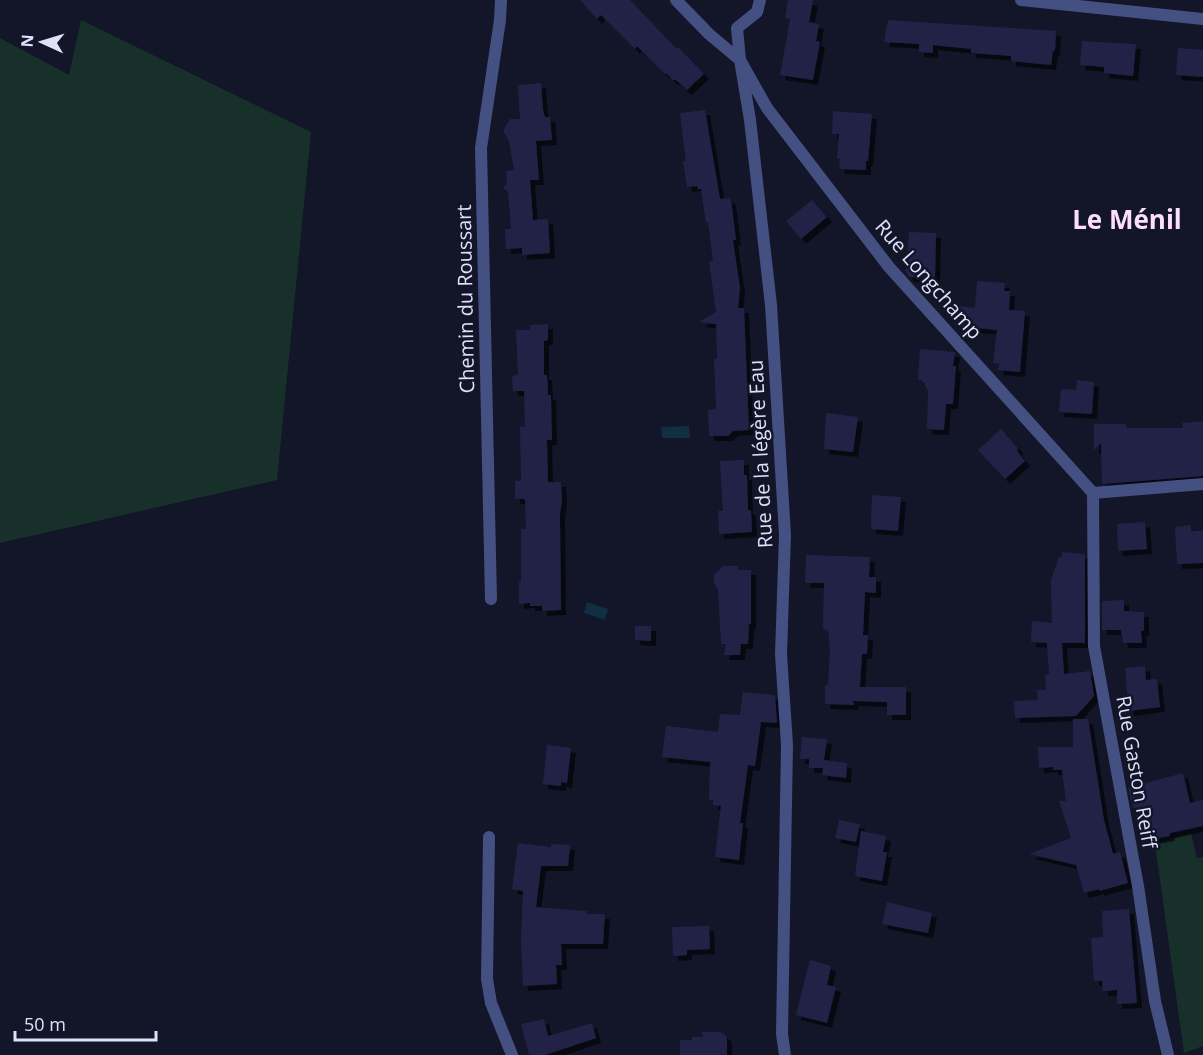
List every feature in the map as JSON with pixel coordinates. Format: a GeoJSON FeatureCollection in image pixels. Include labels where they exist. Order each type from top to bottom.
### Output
{"type":"FeatureCollection","features":[{"type":"Feature","properties":{"kind":"street","name":"Chemin du Roussart"},"geometry":{"type":"LineString","coordinates":[[491,599],[481,148],[501,0]]}},
{"type":"Feature","properties":{"kind":"street","name":"Rue Longchamp"},"geometry":{"type":"LineString","coordinates":[[676,0],[709,34],[740,60],[767,108],[889,267],[1093,493]]}},
{"type":"Feature","properties":{"kind":"street","name":"Rue de la légère Eau"},"geometry":{"type":"LineString","coordinates":[[760,0],[757,12],[737,28],[750,120],[775,347],[785,535],[781,654],[787,745],[782,1034],[785,1055]]}},
{"type":"Feature","properties":{"kind":"street"},"geometry":{"type":"LineString","coordinates":[[1021,0],[1203,19]]}},
{"type":"Feature","properties":{"kind":"street"},"geometry":{"type":"LineString","coordinates":[[1093,493],[1203,484]]}},
{"type":"Feature","properties":{"kind":"street","name":"Rue Gaston Reiff"},"geometry":{"type":"LineString","coordinates":[[1093,493],[1094,646],[1138,886],[1155,1001],[1168,1055]]}},
{"type":"Feature","properties":{"kind":"street"},"geometry":{"type":"LineString","coordinates":[[489,837],[487,979],[491,1003],[512,1055]]}},
{"type":"Feature","properties":{"kind":"green space"},"geometry":{"type":"Polygon","coordinates":[[[81,20],[311,132],[277,480],[0,543],[0,38],[69,75],[81,20]]]}},
{"type":"Feature","properties":{"kind":"green space"},"geometry":{"type":"Polygon","coordinates":[[[1191,833],[1197,858],[1203,857],[1203,1046],[1184,1053],[1155,844],[1191,833]]]}},
{"type":"Feature","properties":{"kind":"water"},"geometry":{"type":"Polygon","coordinates":[[[689,426],[690,438],[662,438],[661,427],[689,426]]]}},
{"type":"Feature","properties":{"kind":"water"},"geometry":{"type":"Polygon","coordinates":[[[587,602],[608,609],[605,620],[584,613],[587,602]]]}},
{"type":"Feature","properties":{"kind":"building"},"geometry":{"type":"Polygon","coordinates":[[[580,0],[630,0],[704,74],[687,90],[665,74],[637,46],[635,49],[601,15],[597,19],[580,0]]]}},
{"type":"Feature","properties":{"kind":"building"},"geometry":{"type":"Polygon","coordinates":[[[788,0],[813,0],[809,22],[819,24],[816,41],[820,42],[813,80],[780,75],[790,19],[785,18],[788,0]]]}},
{"type":"Feature","properties":{"kind":"building"},"geometry":{"type":"Polygon","coordinates":[[[888,20],[1056,31],[1055,51],[1053,50],[1051,65],[1011,61],[1011,56],[971,53],[971,49],[933,45],[933,53],[919,52],[919,44],[884,42],[888,20]]]}},
{"type":"Feature","properties":{"kind":"building"},"geometry":{"type":"Polygon","coordinates":[[[1082,41],[1136,44],[1133,76],[1104,73],[1104,67],[1080,65],[1082,41]]]}},
{"type":"Feature","properties":{"kind":"building"},"geometry":{"type":"Polygon","coordinates":[[[1178,48],[1203,50],[1203,77],[1176,75],[1178,48]]]}},
{"type":"Feature","properties":{"kind":"building"},"geometry":{"type":"Polygon","coordinates":[[[541,83],[543,109],[545,117],[550,117],[552,140],[536,141],[539,180],[530,180],[533,220],[548,219],[550,253],[522,255],[522,248],[506,249],[505,229],[511,229],[508,192],[503,188],[507,183],[506,171],[514,170],[509,141],[503,131],[510,119],[520,119],[518,85],[541,83]]]}},
{"type":"Feature","properties":{"kind":"building"},"geometry":{"type":"Polygon","coordinates":[[[705,110],[720,199],[730,198],[732,207],[736,240],[733,240],[740,288],[738,308],[744,308],[749,430],[733,431],[728,436],[709,436],[708,410],[716,409],[714,359],[717,359],[716,324],[699,322],[716,312],[709,261],[713,261],[701,189],[697,186],[687,187],[683,161],[686,161],[680,113],[705,110]]]}},
{"type":"Feature","properties":{"kind":"building"},"geometry":{"type":"Polygon","coordinates":[[[833,111],[872,114],[866,170],[839,169],[840,159],[837,159],[839,134],[832,134],[833,111]]]}},
{"type":"Feature","properties":{"kind":"building"},"geometry":{"type":"Polygon","coordinates":[[[812,200],[827,217],[801,239],[786,221],[812,200]]]}},
{"type":"Feature","properties":{"kind":"building"},"geometry":{"type":"Polygon","coordinates":[[[909,232],[936,233],[935,279],[909,277],[906,271],[909,232]]]}},
{"type":"Feature","properties":{"kind":"building"},"geometry":{"type":"Polygon","coordinates":[[[977,281],[1005,283],[1004,291],[1010,291],[1009,310],[1025,311],[1020,372],[998,370],[999,364],[993,363],[997,330],[955,326],[957,306],[975,308],[977,281]]]}},
{"type":"Feature","properties":{"kind":"building"},"geometry":{"type":"Polygon","coordinates":[[[548,324],[548,340],[544,341],[544,375],[547,375],[548,395],[551,395],[552,440],[547,440],[548,482],[561,482],[561,610],[542,611],[542,606],[530,606],[530,603],[519,604],[521,529],[526,529],[525,499],[515,499],[515,481],[521,481],[520,427],[525,427],[524,391],[513,391],[512,376],[518,375],[516,330],[530,330],[530,325],[548,324]]]}},
{"type":"Feature","properties":{"kind":"building"},"geometry":{"type":"Polygon","coordinates":[[[920,349],[955,352],[953,404],[946,404],[944,430],[927,429],[928,391],[922,380],[918,380],[920,349]]]}},
{"type":"Feature","properties":{"kind":"building"},"geometry":{"type":"Polygon","coordinates":[[[1077,380],[1094,382],[1092,414],[1059,412],[1061,389],[1076,390],[1077,380]]]}},
{"type":"Feature","properties":{"kind":"building"},"geometry":{"type":"Polygon","coordinates":[[[826,413],[858,417],[853,452],[824,449],[826,413]]]}},
{"type":"Feature","properties":{"kind":"building"},"geometry":{"type":"Polygon","coordinates":[[[1203,421],[1203,476],[1102,484],[1101,443],[1094,450],[1094,424],[1126,424],[1126,428],[1183,428],[1182,423],[1203,421]]]}},
{"type":"Feature","properties":{"kind":"building"},"geometry":{"type":"Polygon","coordinates":[[[1001,429],[1018,448],[1017,451],[1025,461],[1005,479],[978,450],[1001,429]]]}},
{"type":"Feature","properties":{"kind":"building"},"geometry":{"type":"Polygon","coordinates":[[[744,460],[752,532],[719,534],[718,511],[723,511],[720,461],[744,460]]]}},
{"type":"Feature","properties":{"kind":"building"},"geometry":{"type":"Polygon","coordinates":[[[872,495],[901,497],[898,531],[871,529],[872,495]]]}},
{"type":"Feature","properties":{"kind":"building"},"geometry":{"type":"Polygon","coordinates":[[[1145,522],[1147,549],[1118,551],[1117,524],[1145,522]]]}},
{"type":"Feature","properties":{"kind":"building"},"geometry":{"type":"Polygon","coordinates":[[[1191,525],[1191,531],[1203,531],[1203,563],[1177,564],[1175,527],[1191,525]]]}},
{"type":"Feature","properties":{"kind":"building"},"geometry":{"type":"Polygon","coordinates":[[[1062,552],[1085,554],[1085,643],[1062,643],[1064,674],[1090,671],[1094,696],[1076,716],[1015,718],[1014,701],[1038,700],[1037,690],[1046,690],[1045,675],[1049,674],[1047,643],[1031,642],[1032,621],[1052,623],[1051,580],[1059,557],[1062,557],[1062,552]]]}},
{"type":"Feature","properties":{"kind":"building"},"geometry":{"type":"Polygon","coordinates":[[[806,555],[870,557],[869,577],[876,577],[876,593],[865,592],[863,635],[868,635],[867,654],[862,654],[860,687],[906,687],[906,715],[887,715],[887,702],[853,701],[854,705],[825,704],[830,649],[828,630],[823,629],[824,583],[805,583],[806,555]]]}},
{"type":"Feature","properties":{"kind":"building"},"geometry":{"type":"Polygon","coordinates":[[[723,566],[738,566],[738,570],[751,570],[751,624],[749,624],[748,644],[741,644],[740,655],[724,655],[726,644],[721,644],[718,590],[714,583],[714,575],[723,566]]]}},
{"type":"Feature","properties":{"kind":"building"},"geometry":{"type":"Polygon","coordinates":[[[1124,600],[1124,611],[1144,612],[1142,643],[1123,643],[1121,630],[1102,630],[1102,601],[1124,600]]]}},
{"type":"Feature","properties":{"kind":"building"},"geometry":{"type":"Polygon","coordinates":[[[635,626],[651,626],[651,641],[635,640],[635,626]]]}},
{"type":"Feature","properties":{"kind":"building"},"geometry":{"type":"Polygon","coordinates":[[[1145,666],[1146,680],[1157,679],[1160,707],[1129,711],[1125,668],[1145,666]]]}},
{"type":"Feature","properties":{"kind":"building"},"geometry":{"type":"Polygon","coordinates":[[[743,692],[775,695],[777,723],[761,722],[755,766],[748,765],[740,823],[743,823],[739,860],[715,857],[721,806],[713,805],[713,800],[709,800],[710,762],[662,757],[666,726],[718,732],[720,714],[740,715],[743,692]]]}},
{"type":"Feature","properties":{"kind":"building"},"geometry":{"type":"Polygon","coordinates":[[[1073,719],[1088,719],[1104,820],[1113,854],[1120,852],[1128,883],[1084,893],[1076,865],[1029,854],[1071,838],[1059,801],[1066,801],[1062,770],[1053,770],[1053,767],[1039,768],[1038,747],[1073,747],[1073,719]]]}},
{"type":"Feature","properties":{"kind":"building"},"geometry":{"type":"Polygon","coordinates":[[[802,737],[827,739],[824,760],[847,763],[846,778],[822,775],[823,768],[809,768],[809,759],[800,759],[802,737]]]}},
{"type":"Feature","properties":{"kind":"building"},"geometry":{"type":"Polygon","coordinates":[[[547,745],[571,748],[567,783],[561,782],[561,786],[543,784],[547,745]]]}},
{"type":"Feature","properties":{"kind":"building"},"geometry":{"type":"Polygon","coordinates":[[[1183,773],[1190,803],[1203,800],[1203,826],[1153,839],[1147,806],[1134,810],[1128,788],[1183,773]]]}},
{"type":"Feature","properties":{"kind":"building"},"geometry":{"type":"Polygon","coordinates":[[[839,820],[860,824],[856,842],[835,838],[839,820]]]}},
{"type":"Feature","properties":{"kind":"building"},"geometry":{"type":"Polygon","coordinates":[[[861,831],[886,836],[883,852],[887,852],[882,881],[855,876],[861,831]]]}},
{"type":"Feature","properties":{"kind":"building"},"geometry":{"type":"Polygon","coordinates":[[[518,843],[551,847],[551,844],[570,845],[568,866],[541,866],[536,907],[586,911],[587,914],[605,914],[603,944],[561,944],[562,965],[556,965],[557,984],[523,986],[521,940],[523,891],[512,889],[518,843]]]}},
{"type":"Feature","properties":{"kind":"building"},"geometry":{"type":"Polygon","coordinates":[[[887,902],[932,913],[928,933],[882,924],[887,902]]]}},
{"type":"Feature","properties":{"kind":"building"},"geometry":{"type":"Polygon","coordinates":[[[1129,909],[1137,1003],[1117,1004],[1117,990],[1103,991],[1102,981],[1094,981],[1091,938],[1103,937],[1102,911],[1129,909]]]}},
{"type":"Feature","properties":{"kind":"building"},"geometry":{"type":"Polygon","coordinates":[[[709,926],[710,949],[687,950],[687,955],[673,956],[672,927],[709,926]]]}},
{"type":"Feature","properties":{"kind":"building"},"geometry":{"type":"Polygon","coordinates":[[[810,960],[831,966],[827,985],[836,987],[827,1023],[796,1015],[810,960]]]}},
{"type":"Feature","properties":{"kind":"building"},"geometry":{"type":"Polygon","coordinates":[[[544,1019],[548,1036],[592,1023],[596,1038],[545,1055],[529,1055],[521,1024],[544,1019]]]}},
{"type":"Feature","properties":{"kind":"building"},"geometry":{"type":"Polygon","coordinates":[[[702,1032],[721,1032],[727,1037],[727,1055],[680,1055],[680,1040],[703,1037],[702,1032]]]}},
{"type":"Feature","properties":{"kind":"district","name":"Le Ménil"},"geometry":{"type":"Point","coordinates":[1127,219]}}]}
